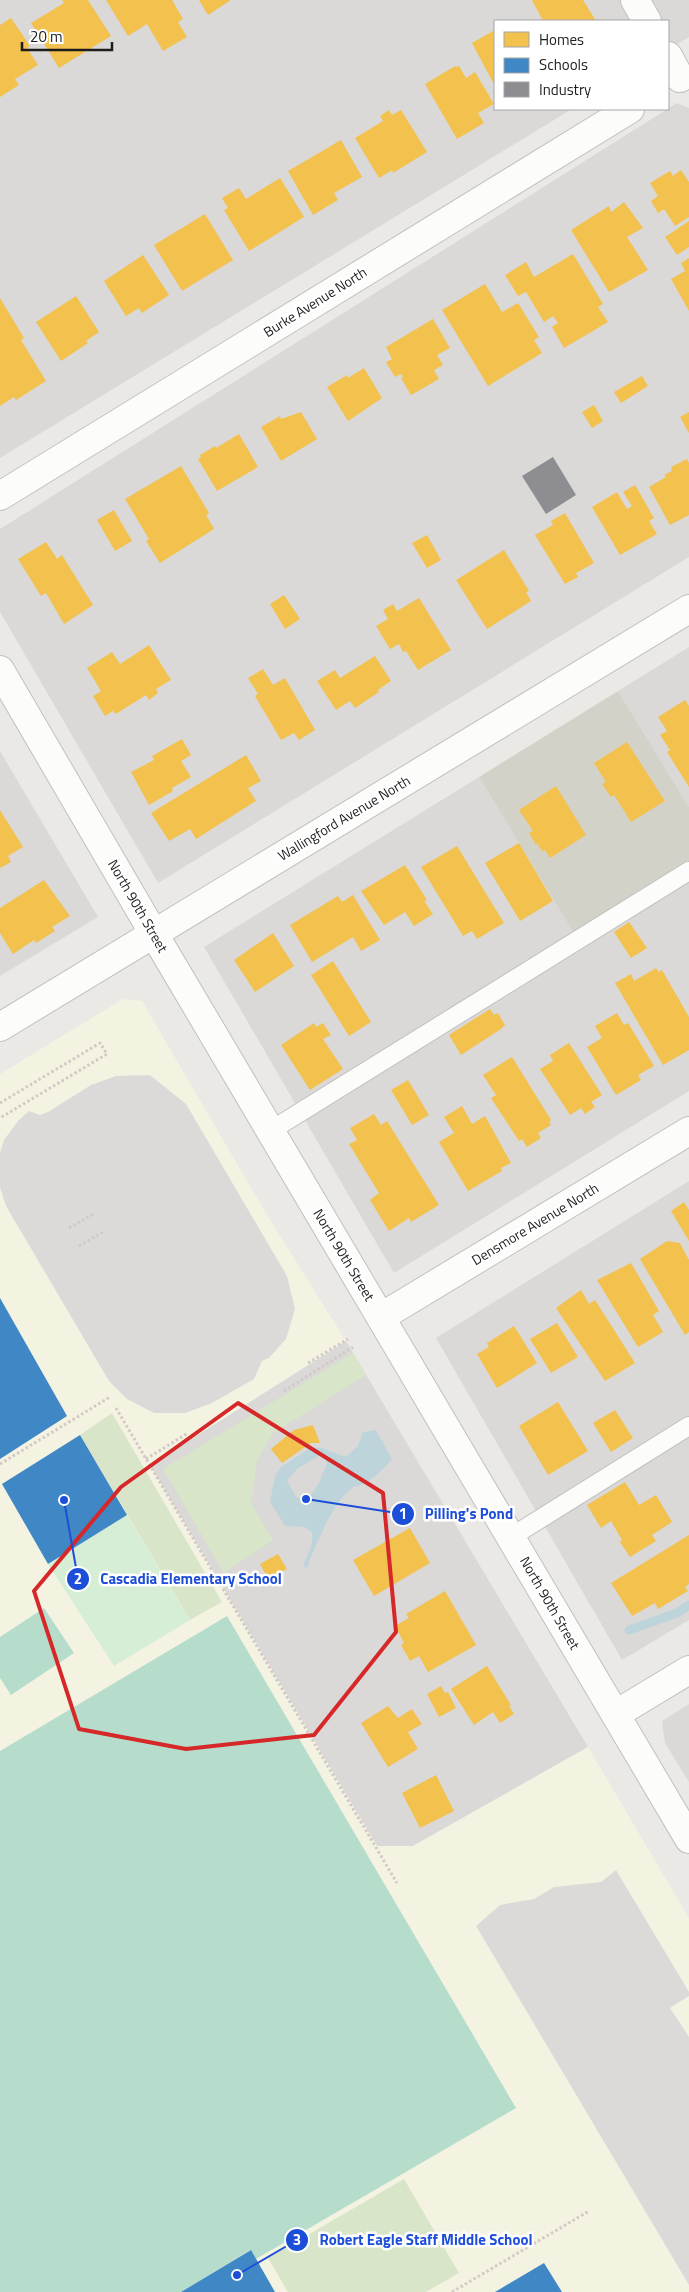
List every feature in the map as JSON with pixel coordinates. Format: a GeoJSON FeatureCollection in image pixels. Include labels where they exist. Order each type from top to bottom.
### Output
{"type":"FeatureCollection","features":[{"type":"Feature","properties":{"kind":"street"},"geometry":{"type":"LineString","coordinates":[[635,0],[646,20]]}},
{"type":"Feature","properties":{"kind":"street","name":"Burke Avenue North"},"geometry":{"type":"LineString","coordinates":[[0,496],[628,110]]}},
{"type":"Feature","properties":{"kind":"street","name":"Wallingford Avenue North"},"geometry":{"type":"LineString","coordinates":[[0,1027],[689,609]]}},
{"type":"Feature","properties":{"kind":"street","name":"North 90th Street"},"geometry":{"type":"LineString","coordinates":[[0,670],[689,1839]]}},
{"type":"Feature","properties":{"kind":"street","name":"Densmore Avenue North"},"geometry":{"type":"LineString","coordinates":[[381,1317],[689,1131]]}},
{"type":"Feature","properties":{"kind":"street"},"geometry":{"type":"LineString","coordinates":[[616,1714],[689,1670]]}},
{"type":"Feature","properties":{"kind":"lane"},"geometry":{"type":"LineString","coordinates":[[270,1130],[689,871]]}},
{"type":"Feature","properties":{"kind":"lane"},"geometry":{"type":"LineString","coordinates":[[511,1537],[689,1426]]}},
{"type":"Feature","properties":{"kind":"path"},"geometry":{"type":"LineString","coordinates":[[0,1103],[100,1043],[107,1054],[0,1118]]}},
{"type":"Feature","properties":{"kind":"path"},"geometry":{"type":"LineString","coordinates":[[69,1228],[95,1213]]}},
{"type":"Feature","properties":{"kind":"path"},"geometry":{"type":"LineString","coordinates":[[79,1246],[105,1231]]}},
{"type":"Feature","properties":{"kind":"path"},"geometry":{"type":"LineString","coordinates":[[308,1362],[348,1339]]}},
{"type":"Feature","properties":{"kind":"path"},"geometry":{"type":"LineString","coordinates":[[284,1391],[353,1347]]}},
{"type":"Feature","properties":{"kind":"path"},"geometry":{"type":"LineString","coordinates":[[0,1464],[110,1397]]}},
{"type":"Feature","properties":{"kind":"path"},"geometry":{"type":"LineString","coordinates":[[116,1408],[397,1883]]}},
{"type":"Feature","properties":{"kind":"path"},"geometry":{"type":"LineString","coordinates":[[146,1459],[188,1433]]}},
{"type":"Feature","properties":{"kind":"path"},"geometry":{"type":"LineString","coordinates":[[452,2292],[590,2211]]}},
{"type":"Feature","properties":{"kind":"highlighted area"},"geometry":{"type":"Polygon","coordinates":[[[238,1403],[383,1493],[396,1632],[314,1735],[186,1749],[79,1729],[34,1591],[121,1487],[238,1403]]]}},
{"type":"Feature","properties":{"kind":"shaded area"},"geometry":{"type":"Polygon","coordinates":[[[0,0],[689,0],[689,37],[669,49],[669,20],[494,20],[494,110],[570,110],[0,458],[0,0]]]}},
{"type":"Feature","properties":{"kind":"shaded area"},"geometry":{"type":"Polygon","coordinates":[[[677,103],[689,108],[689,557],[158,883],[0,612],[0,529],[666,110],[669,110],[677,103]]]}},
{"type":"Feature","properties":{"kind":"shaded area"},"geometry":{"type":"Polygon","coordinates":[[[689,647],[689,807],[618,691],[689,647]]]}},
{"type":"Feature","properties":{"kind":"shaded area"},"geometry":{"type":"Polygon","coordinates":[[[618,691],[689,807],[689,867],[576,937],[479,777],[618,691]]]}},
{"type":"Feature","properties":{"kind":"shaded area"},"geometry":{"type":"Polygon","coordinates":[[[0,751],[98,917],[0,976],[0,751]]]}},
{"type":"Feature","properties":{"kind":"shaded area"},"geometry":{"type":"Polygon","coordinates":[[[479,777],[576,937],[689,867],[689,1091],[394,1273],[204,947],[479,777]]]}},
{"type":"Feature","properties":{"kind":"shaded area"},"geometry":{"type":"Polygon","coordinates":[[[123,999],[142,1001],[267,1215],[346,1341],[150,1465],[377,1846],[413,1846],[588,1747],[689,1918],[689,2292],[0,2292],[0,1074],[123,999]]]}},
{"type":"Feature","properties":{"kind":"shaded area"},"geometry":{"type":"Polygon","coordinates":[[[150,1075],[186,1104],[287,1276],[295,1309],[286,1339],[269,1358],[262,1361],[254,1379],[212,1403],[185,1413],[154,1413],[127,1399],[109,1381],[6,1206],[0,1187],[0,1153],[4,1140],[18,1121],[29,1111],[40,1115],[48,1112],[91,1085],[116,1076],[150,1075]]]}},
{"type":"Feature","properties":{"kind":"shaded area"},"geometry":{"type":"Polygon","coordinates":[[[689,1181],[689,1620],[622,1660],[436,1338],[689,1181]]]}},
{"type":"Feature","properties":{"kind":"shaded area"},"geometry":{"type":"Polygon","coordinates":[[[346,1341],[588,1747],[413,1846],[377,1846],[150,1465],[346,1341]]]}},
{"type":"Feature","properties":{"kind":"shaded area"},"geometry":{"type":"Polygon","coordinates":[[[689,1704],[689,1782],[665,1743],[662,1721],[689,1704]]]}},
{"type":"Feature","properties":{"kind":"shaded area"},"geometry":{"type":"Polygon","coordinates":[[[616,1870],[689,1992],[689,1996],[670,2008],[689,2037],[689,2285],[476,1926],[500,1905],[534,1899],[554,1887],[601,1882],[616,1870]]]}},
{"type":"Feature","properties":{"kind":"green space"},"geometry":{"type":"Polygon","coordinates":[[[353,1353],[366,1375],[273,1433],[257,1461],[251,1503],[273,1540],[224,1573],[163,1469],[353,1353]]]}},
{"type":"Feature","properties":{"kind":"green space"},"geometry":{"type":"Polygon","coordinates":[[[112,1413],[222,1602],[190,1620],[80,1435],[112,1413]]]}},
{"type":"Feature","properties":{"kind":"green space"},"geometry":{"type":"Polygon","coordinates":[[[127,1515],[190,1620],[114,1666],[48,1564],[127,1515]]]}},
{"type":"Feature","properties":{"kind":"green space"},"geometry":{"type":"Polygon","coordinates":[[[44,1608],[74,1653],[11,1695],[0,1678],[0,1637],[44,1608]]]}},
{"type":"Feature","properties":{"kind":"green space"},"geometry":{"type":"Polygon","coordinates":[[[227,1616],[516,2108],[256,2259],[250,2250],[181,2292],[0,2292],[0,1751],[227,1616]]]}},
{"type":"Feature","properties":{"kind":"green space"},"geometry":{"type":"Polygon","coordinates":[[[404,2179],[459,2273],[426,2292],[288,2292],[268,2258],[404,2179]]]}},
{"type":"Feature","properties":{"kind":"water"},"geometry":{"type":"Polygon","coordinates":[[[376,1430],[392,1459],[373,1478],[364,1484],[352,1488],[338,1503],[320,1537],[307,1568],[303,1566],[312,1544],[312,1532],[304,1527],[285,1526],[270,1502],[275,1476],[281,1467],[312,1447],[322,1448],[346,1457],[358,1446],[363,1432],[376,1430]],[[322,1454],[297,1469],[287,1481],[297,1498],[310,1496],[319,1483],[327,1463],[322,1454]]]}},
{"type":"Feature","properties":{"kind":"building: Homes"},"geometry":{"type":"Polygon","coordinates":[[[62,0],[88,0],[111,36],[59,68],[31,23],[64,3],[62,0]]]}},
{"type":"Feature","properties":{"kind":"building: Homes"},"geometry":{"type":"Polygon","coordinates":[[[106,0],[172,0],[183,19],[178,22],[187,37],[163,51],[147,24],[128,36],[106,0]]]}},
{"type":"Feature","properties":{"kind":"building: Homes"},"geometry":{"type":"Polygon","coordinates":[[[199,0],[231,0],[208,15],[199,0]]]}},
{"type":"Feature","properties":{"kind":"building: Homes"},"geometry":{"type":"Polygon","coordinates":[[[532,0],[583,0],[595,20],[542,20],[532,0]]]}},
{"type":"Feature","properties":{"kind":"building: Homes"},"geometry":{"type":"Polygon","coordinates":[[[11,18],[30,46],[27,48],[38,65],[15,79],[19,85],[0,97],[0,25],[11,18]]]}},
{"type":"Feature","properties":{"kind":"building: Homes"},"geometry":{"type":"Polygon","coordinates":[[[494,31],[494,84],[472,43],[494,31]]]}},
{"type":"Feature","properties":{"kind":"building: Homes"},"geometry":{"type":"Polygon","coordinates":[[[455,66],[459,66],[466,78],[475,72],[494,104],[478,113],[484,123],[457,139],[425,84],[455,66]]]}},
{"type":"Feature","properties":{"kind":"building: Homes"},"geometry":{"type":"Polygon","coordinates":[[[389,110],[392,115],[401,110],[427,152],[393,173],[392,170],[379,178],[355,138],[383,121],[380,116],[389,110]]]}},
{"type":"Feature","properties":{"kind":"building: Homes"},"geometry":{"type":"Polygon","coordinates":[[[341,140],[362,177],[334,193],[338,200],[313,215],[288,171],[341,140]]]}},
{"type":"Feature","properties":{"kind":"building: Homes"},"geometry":{"type":"Polygon","coordinates":[[[681,170],[689,182],[689,217],[675,226],[664,209],[658,213],[651,201],[658,196],[650,183],[670,171],[673,176],[681,170]]]}},
{"type":"Feature","properties":{"kind":"building: Homes"},"geometry":{"type":"Polygon","coordinates":[[[280,178],[304,217],[249,251],[224,210],[228,208],[222,198],[239,188],[246,199],[280,178]]]}},
{"type":"Feature","properties":{"kind":"building: Homes"},"geometry":{"type":"Polygon","coordinates":[[[624,202],[643,228],[627,237],[648,270],[609,292],[571,230],[609,206],[611,212],[624,202]]]}},
{"type":"Feature","properties":{"kind":"building: Homes"},"geometry":{"type":"Polygon","coordinates":[[[205,214],[233,260],[182,291],[154,245],[205,214]]]}},
{"type":"Feature","properties":{"kind":"building: Homes"},"geometry":{"type":"Polygon","coordinates":[[[689,221],[689,247],[677,255],[665,237],[689,221]]]}},
{"type":"Feature","properties":{"kind":"building: Homes"},"geometry":{"type":"Polygon","coordinates":[[[573,254],[603,304],[598,307],[608,322],[564,348],[552,327],[558,323],[553,316],[544,322],[526,292],[518,296],[505,275],[526,262],[534,277],[573,254]]]}},
{"type":"Feature","properties":{"kind":"building: Homes"},"geometry":{"type":"Polygon","coordinates":[[[143,255],[169,295],[142,313],[139,308],[126,316],[104,281],[143,255]]]}},
{"type":"Feature","properties":{"kind":"building: Homes"},"geometry":{"type":"Polygon","coordinates":[[[689,258],[689,311],[671,279],[685,271],[681,263],[689,258]]]}},
{"type":"Feature","properties":{"kind":"building: Homes"},"geometry":{"type":"Polygon","coordinates":[[[485,284],[502,312],[518,303],[539,337],[534,340],[542,353],[488,386],[442,310],[485,284]]]}},
{"type":"Feature","properties":{"kind":"building: Homes"},"geometry":{"type":"Polygon","coordinates":[[[76,296],[99,332],[86,341],[88,343],[61,361],[36,322],[76,296]]]}},
{"type":"Feature","properties":{"kind":"building: Homes"},"geometry":{"type":"Polygon","coordinates":[[[0,298],[24,338],[21,340],[46,381],[16,400],[14,397],[0,406],[0,298]]]}},
{"type":"Feature","properties":{"kind":"building: Homes"},"geometry":{"type":"Polygon","coordinates":[[[433,319],[450,348],[437,355],[443,365],[434,370],[439,379],[411,395],[401,378],[403,377],[401,374],[395,377],[386,362],[392,359],[386,347],[433,319]]]}},
{"type":"Feature","properties":{"kind":"building: Homes"},"geometry":{"type":"Polygon","coordinates":[[[364,368],[382,398],[348,421],[327,387],[347,375],[348,378],[364,368]]]}},
{"type":"Feature","properties":{"kind":"building: Homes"},"geometry":{"type":"Polygon","coordinates":[[[642,376],[648,386],[621,403],[614,392],[642,376]]]}},
{"type":"Feature","properties":{"kind":"building: Homes"},"geometry":{"type":"Polygon","coordinates":[[[594,405],[603,421],[592,428],[582,412],[594,405]]]}},
{"type":"Feature","properties":{"kind":"building: Homes"},"geometry":{"type":"Polygon","coordinates":[[[301,412],[317,439],[281,461],[261,427],[280,416],[281,419],[301,412]]]}},
{"type":"Feature","properties":{"kind":"building: Homes"},"geometry":{"type":"Polygon","coordinates":[[[689,412],[689,433],[680,417],[689,412]]]}},
{"type":"Feature","properties":{"kind":"building: Homes"},"geometry":{"type":"Polygon","coordinates":[[[239,434],[258,467],[217,491],[198,459],[201,457],[200,455],[239,434]]]}},
{"type":"Feature","properties":{"kind":"building: Homes"},"geometry":{"type":"Polygon","coordinates":[[[687,459],[689,463],[689,515],[670,525],[649,487],[666,477],[664,475],[672,471],[671,467],[687,459]]]}},
{"type":"Feature","properties":{"kind":"building: Homes"},"geometry":{"type":"Polygon","coordinates":[[[181,466],[209,513],[206,515],[214,529],[160,563],[146,541],[149,539],[125,499],[181,466]]]}},
{"type":"Feature","properties":{"kind":"building: Homes"},"geometry":{"type":"Polygon","coordinates":[[[635,485],[654,518],[649,521],[657,534],[620,555],[592,507],[617,492],[627,509],[632,506],[623,492],[635,485]]]}},
{"type":"Feature","properties":{"kind":"building: Homes"},"geometry":{"type":"Polygon","coordinates":[[[114,510],[132,541],[115,551],[97,520],[114,510]]]}},
{"type":"Feature","properties":{"kind":"building: Homes"},"geometry":{"type":"Polygon","coordinates":[[[565,513],[594,563],[576,573],[578,577],[565,584],[535,535],[553,525],[551,521],[565,513]]]}},
{"type":"Feature","properties":{"kind":"building: Homes"},"geometry":{"type":"Polygon","coordinates":[[[427,535],[441,560],[427,568],[412,543],[427,535]]]}},
{"type":"Feature","properties":{"kind":"building: Homes"},"geometry":{"type":"Polygon","coordinates":[[[46,542],[57,559],[62,555],[93,605],[64,624],[46,593],[41,596],[18,559],[46,542]]]}},
{"type":"Feature","properties":{"kind":"building: Homes"},"geometry":{"type":"Polygon","coordinates":[[[504,550],[529,591],[526,592],[531,601],[487,629],[456,580],[504,550]]]}},
{"type":"Feature","properties":{"kind":"building: Homes"},"geometry":{"type":"Polygon","coordinates":[[[284,595],[300,619],[285,629],[270,604],[284,595]]]}},
{"type":"Feature","properties":{"kind":"building: Homes"},"geometry":{"type":"Polygon","coordinates":[[[419,598],[451,650],[418,670],[406,651],[403,652],[399,644],[390,649],[376,626],[388,619],[383,610],[393,604],[397,611],[419,598]]]}},
{"type":"Feature","properties":{"kind":"building: Homes"},"geometry":{"type":"Polygon","coordinates":[[[149,645],[171,680],[156,689],[158,693],[149,700],[146,695],[116,714],[113,711],[105,716],[93,696],[101,691],[87,668],[112,652],[120,664],[149,645]]]}},
{"type":"Feature","properties":{"kind":"building: Homes"},"geometry":{"type":"Polygon","coordinates":[[[375,656],[391,681],[378,690],[379,692],[355,708],[350,701],[336,710],[317,681],[335,670],[340,678],[375,656]]]}},
{"type":"Feature","properties":{"kind":"building: Homes"},"geometry":{"type":"Polygon","coordinates":[[[263,669],[273,685],[285,678],[315,730],[299,740],[294,733],[281,740],[255,696],[258,694],[248,678],[263,669]]]}},
{"type":"Feature","properties":{"kind":"building: Homes"},"geometry":{"type":"Polygon","coordinates":[[[685,700],[689,706],[689,787],[667,752],[670,750],[660,735],[667,731],[658,717],[685,700]]]}},
{"type":"Feature","properties":{"kind":"building: Homes"},"geometry":{"type":"Polygon","coordinates":[[[182,739],[191,755],[181,761],[191,777],[172,788],[173,791],[149,805],[131,772],[154,760],[152,756],[182,739]]]}},
{"type":"Feature","properties":{"kind":"building: Homes"},"geometry":{"type":"Polygon","coordinates":[[[627,742],[665,801],[631,822],[614,795],[611,797],[602,784],[606,782],[594,763],[627,742]]]}},
{"type":"Feature","properties":{"kind":"building: Homes"},"geometry":{"type":"Polygon","coordinates":[[[246,755],[261,781],[248,788],[256,801],[196,839],[190,829],[169,841],[151,813],[246,755]]]}},
{"type":"Feature","properties":{"kind":"building: Homes"},"geometry":{"type":"Polygon","coordinates":[[[556,786],[586,835],[550,858],[545,850],[542,851],[537,843],[536,845],[529,833],[533,831],[519,810],[556,786]]]}},
{"type":"Feature","properties":{"kind":"building: Homes"},"geometry":{"type":"Polygon","coordinates":[[[0,810],[23,847],[8,856],[11,862],[0,868],[0,810]]]}},
{"type":"Feature","properties":{"kind":"building: Homes"},"geometry":{"type":"Polygon","coordinates":[[[519,843],[553,901],[520,921],[485,863],[519,843]]]}},
{"type":"Feature","properties":{"kind":"building: Homes"},"geometry":{"type":"Polygon","coordinates":[[[457,846],[504,923],[477,939],[472,931],[463,936],[421,867],[457,846]]]}},
{"type":"Feature","properties":{"kind":"building: Homes"},"geometry":{"type":"Polygon","coordinates":[[[405,865],[427,900],[424,901],[433,914],[414,926],[405,912],[384,925],[361,891],[405,865]]]}},
{"type":"Feature","properties":{"kind":"building: Homes"},"geometry":{"type":"Polygon","coordinates":[[[44,880],[70,916],[52,927],[55,931],[36,943],[34,940],[13,954],[0,933],[0,908],[44,880]]]}},
{"type":"Feature","properties":{"kind":"building: Homes"},"geometry":{"type":"Polygon","coordinates":[[[353,895],[380,940],[361,951],[353,937],[312,962],[290,925],[338,896],[342,902],[353,895]]]}},
{"type":"Feature","properties":{"kind":"building: Homes"},"geometry":{"type":"Polygon","coordinates":[[[629,922],[647,948],[631,958],[614,932],[629,922]]]}},
{"type":"Feature","properties":{"kind":"building: Homes"},"geometry":{"type":"Polygon","coordinates":[[[273,933],[294,966],[255,992],[234,960],[273,933]]]}},
{"type":"Feature","properties":{"kind":"building: Homes"},"geometry":{"type":"Polygon","coordinates":[[[333,961],[371,1022],[349,1036],[311,975],[333,961]]]}},
{"type":"Feature","properties":{"kind":"building: Homes"},"geometry":{"type":"Polygon","coordinates":[[[656,968],[659,972],[662,970],[689,1017],[689,1050],[663,1065],[615,983],[631,974],[634,981],[656,968]]]}},
{"type":"Feature","properties":{"kind":"building: Homes"},"geometry":{"type":"Polygon","coordinates":[[[490,1009],[494,1015],[498,1013],[505,1025],[461,1055],[449,1035],[490,1009]]]}},
{"type":"Feature","properties":{"kind":"building: Homes"},"geometry":{"type":"Polygon","coordinates":[[[617,1013],[624,1025],[628,1023],[654,1066],[638,1075],[641,1080],[616,1095],[587,1047],[602,1038],[595,1026],[617,1013]]]}},
{"type":"Feature","properties":{"kind":"building: Homes"},"geometry":{"type":"Polygon","coordinates":[[[314,1023],[316,1027],[323,1023],[331,1035],[323,1039],[343,1069],[310,1090],[281,1045],[314,1023]]]}},
{"type":"Feature","properties":{"kind":"building: Homes"},"geometry":{"type":"Polygon","coordinates":[[[569,1043],[602,1095],[591,1102],[595,1107],[585,1114],[581,1108],[570,1115],[540,1069],[553,1061],[550,1055],[569,1043]]]}},
{"type":"Feature","properties":{"kind":"building: Homes"},"geometry":{"type":"Polygon","coordinates":[[[512,1057],[551,1120],[549,1122],[551,1125],[538,1133],[541,1138],[527,1147],[522,1139],[519,1141],[491,1098],[496,1095],[483,1075],[512,1057]]]}},
{"type":"Feature","properties":{"kind":"building: Homes"},"geometry":{"type":"Polygon","coordinates":[[[408,1080],[429,1115],[412,1125],[391,1090],[408,1080]]]}},
{"type":"Feature","properties":{"kind":"building: Homes"},"geometry":{"type":"Polygon","coordinates":[[[462,1106],[472,1124],[485,1116],[511,1163],[501,1168],[502,1171],[468,1191],[439,1142],[454,1133],[444,1117],[462,1106]]]}},
{"type":"Feature","properties":{"kind":"building: Homes"},"geometry":{"type":"Polygon","coordinates":[[[374,1114],[381,1125],[387,1121],[439,1205],[411,1222],[409,1218],[389,1231],[370,1200],[379,1193],[349,1144],[357,1140],[350,1128],[374,1114]]]}},
{"type":"Feature","properties":{"kind":"building: Homes"},"geometry":{"type":"Polygon","coordinates":[[[684,1202],[689,1210],[689,1241],[671,1211],[684,1202]]]}},
{"type":"Feature","properties":{"kind":"building: Homes"},"geometry":{"type":"Polygon","coordinates":[[[667,1241],[680,1243],[689,1260],[689,1332],[685,1335],[640,1259],[667,1241]]]}},
{"type":"Feature","properties":{"kind":"building: Homes"},"geometry":{"type":"Polygon","coordinates":[[[631,1263],[659,1311],[653,1315],[663,1332],[638,1347],[597,1280],[631,1263]]]}},
{"type":"Feature","properties":{"kind":"building: Homes"},"geometry":{"type":"Polygon","coordinates":[[[581,1290],[589,1304],[595,1300],[635,1363],[605,1381],[556,1308],[581,1290]]]}},
{"type":"Feature","properties":{"kind":"building: Homes"},"geometry":{"type":"Polygon","coordinates":[[[557,1323],[578,1357],[551,1373],[530,1339],[557,1323]]]}},
{"type":"Feature","properties":{"kind":"building: Homes"},"geometry":{"type":"Polygon","coordinates":[[[514,1326],[537,1363],[497,1388],[477,1354],[489,1347],[487,1343],[514,1326]]]}},
{"type":"Feature","properties":{"kind":"building: Homes"},"geometry":{"type":"Polygon","coordinates":[[[558,1402],[588,1451],[548,1475],[519,1426],[558,1402]]]}},
{"type":"Feature","properties":{"kind":"building: Homes"},"geometry":{"type":"Polygon","coordinates":[[[615,1410],[633,1438],[611,1452],[593,1423],[615,1410]]]}},
{"type":"Feature","properties":{"kind":"building: Homes"},"geometry":{"type":"Polygon","coordinates":[[[313,1425],[320,1443],[311,1443],[282,1463],[271,1449],[294,1430],[313,1425]]]}},
{"type":"Feature","properties":{"kind":"building: Homes"},"geometry":{"type":"Polygon","coordinates":[[[625,1482],[639,1505],[656,1495],[672,1522],[652,1535],[656,1541],[630,1557],[620,1542],[622,1540],[611,1521],[601,1528],[587,1505],[625,1482]]]}},
{"type":"Feature","properties":{"kind":"building: Homes"},"geometry":{"type":"Polygon","coordinates":[[[410,1528],[430,1563],[374,1596],[353,1560],[410,1528]]]}},
{"type":"Feature","properties":{"kind":"building: Homes"},"geometry":{"type":"Polygon","coordinates":[[[689,1535],[689,1584],[685,1587],[688,1591],[658,1609],[655,1603],[632,1616],[611,1583],[689,1535]]]}},
{"type":"Feature","properties":{"kind":"building: Homes"},"geometry":{"type":"Polygon","coordinates":[[[278,1554],[287,1569],[268,1579],[260,1564],[278,1554]]]}},
{"type":"Feature","properties":{"kind":"building: Homes"},"geometry":{"type":"Polygon","coordinates":[[[445,1591],[476,1645],[428,1672],[419,1656],[410,1661],[401,1645],[404,1643],[395,1626],[409,1618],[406,1614],[445,1591]]]}},
{"type":"Feature","properties":{"kind":"building: Homes"},"geometry":{"type":"Polygon","coordinates":[[[487,1666],[511,1705],[509,1706],[514,1714],[500,1723],[493,1712],[474,1725],[451,1689],[487,1666]]]}},
{"type":"Feature","properties":{"kind":"building: Homes"},"geometry":{"type":"Polygon","coordinates":[[[441,1686],[445,1693],[448,1692],[456,1708],[439,1717],[427,1694],[441,1686]]]}},
{"type":"Feature","properties":{"kind":"building: Homes"},"geometry":{"type":"Polygon","coordinates":[[[388,1706],[398,1718],[412,1709],[422,1724],[408,1732],[418,1749],[388,1767],[361,1723],[388,1706]]]}},
{"type":"Feature","properties":{"kind":"building: Homes"},"geometry":{"type":"Polygon","coordinates":[[[436,1775],[454,1811],[420,1828],[402,1793],[436,1775]]]}},
{"type":"Feature","properties":{"kind":"building: Schools"},"geometry":{"type":"Polygon","coordinates":[[[0,1298],[67,1416],[0,1459],[0,1298]]]}},
{"type":"Feature","properties":{"kind":"building: Schools"},"geometry":{"type":"Polygon","coordinates":[[[80,1435],[127,1515],[48,1564],[2,1484],[80,1435]]]}},
{"type":"Feature","properties":{"kind":"building: Schools"},"geometry":{"type":"Polygon","coordinates":[[[251,2250],[275,2292],[181,2292],[251,2250]]]}},
{"type":"Feature","properties":{"kind":"building: Schools"},"geometry":{"type":"Polygon","coordinates":[[[544,2263],[562,2292],[495,2292],[544,2263]]]}},
{"type":"Feature","properties":{"kind":"building: Industry"},"geometry":{"type":"Polygon","coordinates":[[[553,457],[576,495],[546,514],[522,476],[553,457]]]}},
{"type":"Feature","properties":{"kind":"waterway"},"geometry":{"type":"LineString","coordinates":[[629,1630],[677,1613],[689,1605]]}},
{"type":"Feature","properties":{"kind":"place","name":"Pilling's Pond"},"geometry":{"type":"Point","coordinates":[306,1499]}},
{"type":"Feature","properties":{"kind":"place","name":"Cascadia Elementary School"},"geometry":{"type":"Point","coordinates":[64,1500]}},
{"type":"Feature","properties":{"kind":"place","name":"Robert Eagle Staff Middle School"},"geometry":{"type":"Point","coordinates":[237,2275]}}]}
